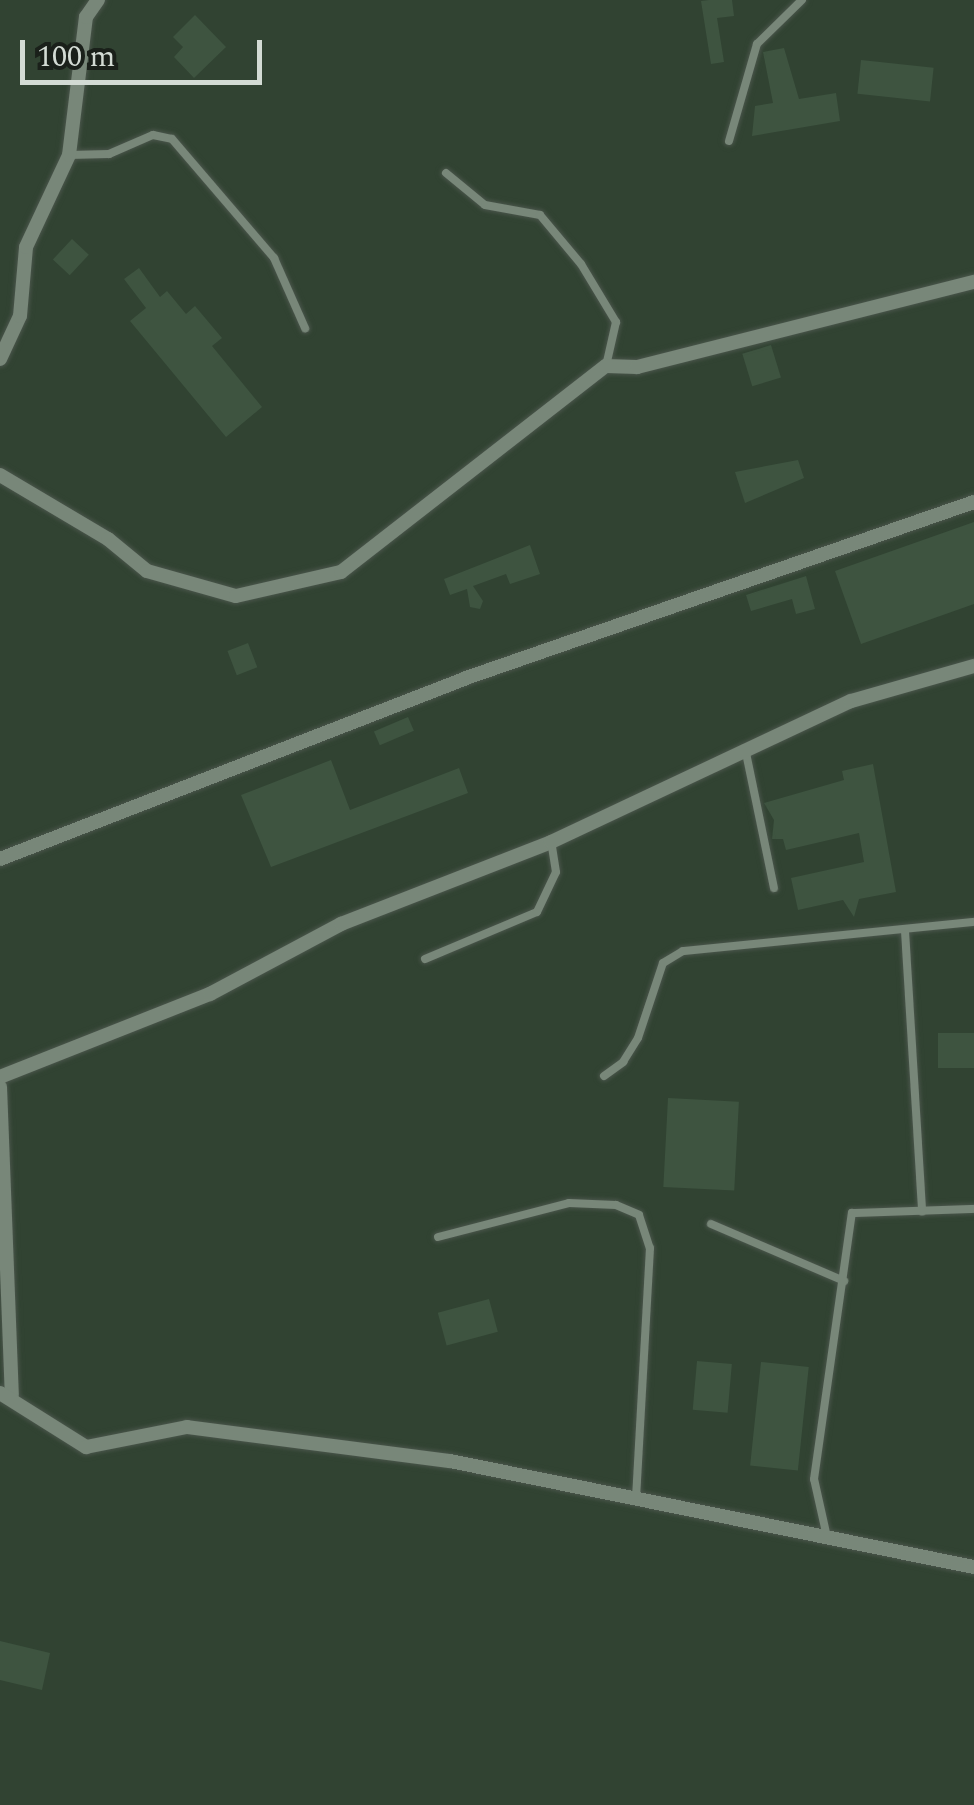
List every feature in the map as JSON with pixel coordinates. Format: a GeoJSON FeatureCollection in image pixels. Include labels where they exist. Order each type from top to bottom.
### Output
{"type":"FeatureCollection","features":[{"type":"Feature","properties":{"kind":"street"},"geometry":{"type":"LineString","coordinates":[[0,359],[20,316],[26,247],[70,155],[86,17],[98,0]]}},
{"type":"Feature","properties":{"kind":"street"},"geometry":{"type":"LineString","coordinates":[[0,475],[108,539],[147,571],[236,596],[341,572],[606,366],[637,367],[974,282]]}},
{"type":"Feature","properties":{"kind":"street"},"geometry":{"type":"LineString","coordinates":[[0,859],[466,678],[974,502]]}},
{"type":"Feature","properties":{"kind":"street"},"geometry":{"type":"LineString","coordinates":[[0,1077],[210,994],[341,924],[551,842],[745,748],[851,702],[974,666]]}},
{"type":"Feature","properties":{"kind":"street"},"geometry":{"type":"LineString","coordinates":[[0,1086],[6,1394],[86,1447],[187,1426],[450,1461],[974,1567]]}},
{"type":"Feature","properties":{"kind":"lane"},"geometry":{"type":"LineString","coordinates":[[729,141],[757,44],[802,0]]}},
{"type":"Feature","properties":{"kind":"lane"},"geometry":{"type":"LineString","coordinates":[[70,155],[108,154],[153,135],[172,139],[274,258],[304,328]]}},
{"type":"Feature","properties":{"kind":"lane"},"geometry":{"type":"LineString","coordinates":[[446,172],[485,206],[540,216],[580,264],[616,322],[606,366]]}},
{"type":"Feature","properties":{"kind":"lane"},"geometry":{"type":"LineString","coordinates":[[745,748],[774,888]]}},
{"type":"Feature","properties":{"kind":"lane"},"geometry":{"type":"LineString","coordinates":[[425,959],[537,912],[556,872],[551,842]]}},
{"type":"Feature","properties":{"kind":"lane"},"geometry":{"type":"LineString","coordinates":[[604,1076],[638,1038],[663,964],[682,951],[974,922]]}},
{"type":"Feature","properties":{"kind":"lane"},"geometry":{"type":"LineString","coordinates":[[905,930],[922,1211]]}},
{"type":"Feature","properties":{"kind":"lane"},"geometry":{"type":"LineString","coordinates":[[438,1237],[569,1203],[616,1205],[639,1215],[650,1248],[636,1501]]}},
{"type":"Feature","properties":{"kind":"lane"},"geometry":{"type":"LineString","coordinates":[[826,1537],[814,1479],[852,1214],[974,1208]]}},
{"type":"Feature","properties":{"kind":"lane"},"geometry":{"type":"LineString","coordinates":[[711,1224],[844,1281]]}},
{"type":"Feature","properties":{"kind":"shaded area"},"geometry":{"type":"Polygon","coordinates":[[[0,0],[974,0],[974,1805],[0,1805],[0,0]]]}},
{"type":"Feature","properties":{"kind":"building"},"geometry":{"type":"Polygon","coordinates":[[[732,0],[734,16],[717,18],[724,62],[711,64],[701,1],[732,0]]]}},
{"type":"Feature","properties":{"kind":"building"},"geometry":{"type":"Polygon","coordinates":[[[195,15],[226,47],[194,78],[174,57],[183,47],[173,37],[195,15]]]}},
{"type":"Feature","properties":{"kind":"building"},"geometry":{"type":"Polygon","coordinates":[[[784,48],[799,99],[836,93],[840,121],[752,136],[755,106],[773,103],[763,52],[784,48]]]}},
{"type":"Feature","properties":{"kind":"building"},"geometry":{"type":"Polygon","coordinates":[[[861,60],[934,68],[930,101],[857,94],[861,60]]]}},
{"type":"Feature","properties":{"kind":"building"},"geometry":{"type":"Polygon","coordinates":[[[72,239],[89,255],[70,275],[53,259],[72,239]]]}},
{"type":"Feature","properties":{"kind":"building"},"geometry":{"type":"Polygon","coordinates":[[[139,268],[160,297],[167,291],[186,314],[195,306],[222,338],[212,346],[262,407],[226,437],[130,321],[146,308],[124,279],[139,268]]]}},
{"type":"Feature","properties":{"kind":"building"},"geometry":{"type":"Polygon","coordinates":[[[771,345],[781,378],[752,386],[742,354],[771,345]]]}},
{"type":"Feature","properties":{"kind":"building"},"geometry":{"type":"Polygon","coordinates":[[[798,460],[804,478],[745,503],[735,472],[798,460]]]}},
{"type":"Feature","properties":{"kind":"building"},"geometry":{"type":"Polygon","coordinates":[[[974,522],[974,604],[861,644],[835,571],[974,522]]]}},
{"type":"Feature","properties":{"kind":"building"},"geometry":{"type":"Polygon","coordinates":[[[530,545],[540,574],[510,584],[506,574],[473,586],[483,601],[480,609],[470,607],[467,589],[450,595],[444,579],[530,545]]]}},
{"type":"Feature","properties":{"kind":"building"},"geometry":{"type":"Polygon","coordinates":[[[806,576],[815,609],[796,614],[792,599],[751,611],[746,595],[806,576]]]}},
{"type":"Feature","properties":{"kind":"building"},"geometry":{"type":"Polygon","coordinates":[[[248,643],[257,667],[237,675],[227,651],[248,643]]]}},
{"type":"Feature","properties":{"kind":"building"},"geometry":{"type":"Polygon","coordinates":[[[408,717],[414,731],[380,745],[374,731],[408,717]]]}},
{"type":"Feature","properties":{"kind":"building"},"geometry":{"type":"Polygon","coordinates":[[[331,760],[350,810],[459,768],[468,793],[271,867],[241,795],[331,760]]]}},
{"type":"Feature","properties":{"kind":"building"},"geometry":{"type":"Polygon","coordinates":[[[873,764],[896,892],[859,899],[854,917],[843,900],[798,910],[791,878],[864,862],[859,833],[786,850],[783,839],[772,839],[774,820],[764,803],[844,780],[842,771],[873,764]]]}},
{"type":"Feature","properties":{"kind":"building"},"geometry":{"type":"Polygon","coordinates":[[[938,1033],[974,1033],[974,1068],[938,1068],[938,1033]]]}},
{"type":"Feature","properties":{"kind":"building"},"geometry":{"type":"Polygon","coordinates":[[[668,1098],[739,1102],[734,1191],[663,1187],[668,1098]]]}},
{"type":"Feature","properties":{"kind":"building"},"geometry":{"type":"Polygon","coordinates":[[[489,1299],[498,1332],[447,1346],[438,1313],[489,1299]]]}},
{"type":"Feature","properties":{"kind":"building"},"geometry":{"type":"Polygon","coordinates":[[[697,1361],[732,1364],[728,1413],[693,1410],[697,1361]]]}},
{"type":"Feature","properties":{"kind":"building"},"geometry":{"type":"Polygon","coordinates":[[[761,1362],[809,1367],[798,1470],[750,1465],[761,1362]]]}},
{"type":"Feature","properties":{"kind":"building"},"geometry":{"type":"Polygon","coordinates":[[[0,1641],[50,1653],[42,1690],[0,1680],[0,1641]]]}}]}
